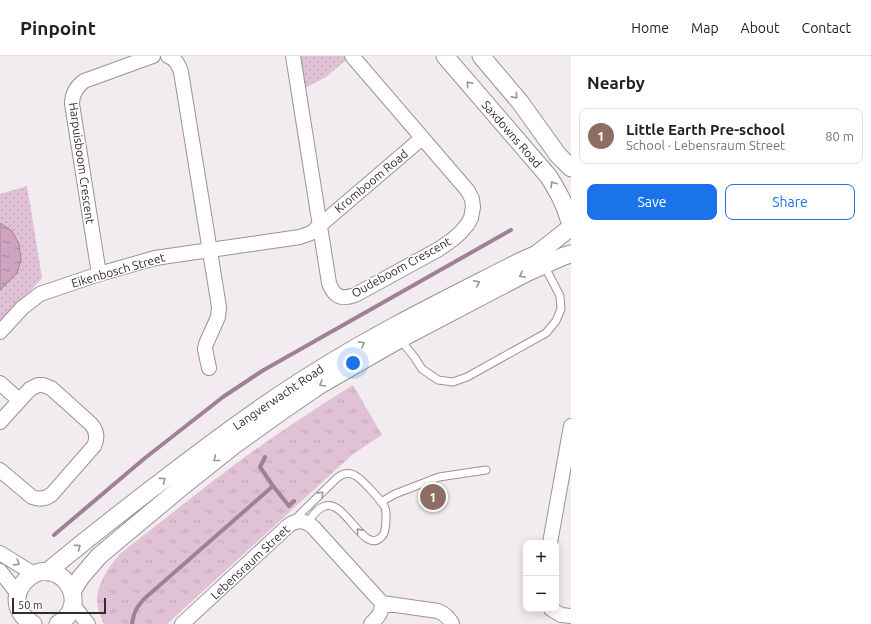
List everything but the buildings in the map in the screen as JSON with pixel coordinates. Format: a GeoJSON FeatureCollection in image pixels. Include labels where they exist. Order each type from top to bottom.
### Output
{"type":"FeatureCollection","features":[{"type":"Feature","properties":{"kind":"street","name":"Harpuisboom Crescent"},"geometry":{"type":"LineString","coordinates":[[99,274],[72,104],[73,95],[79,85],[84,81],[153,56]]}},
{"type":"Feature","properties":{"kind":"street"},"geometry":{"type":"LineString","coordinates":[[168,56],[176,61],[180,66],[219,308],[218,317],[205,349],[209,368]]}},
{"type":"Feature","properties":{"kind":"street","name":"Oudeboom Crescent"},"geometry":{"type":"LineString","coordinates":[[293,56],[329,283],[336,295],[347,298],[452,240],[472,218],[473,207],[468,191],[352,56]]}},
{"type":"Feature","properties":{"kind":"street","name":"Saxdowns Road"},"geometry":{"type":"LineString","coordinates":[[445,56],[549,177],[565,205],[570,222]]}},
{"type":"Feature","properties":{"kind":"street","name":"Saxdowns Road"},"geometry":{"type":"LineString","coordinates":[[481,56],[520,102],[558,155],[571,168]]}},
{"type":"Feature","properties":{"kind":"street","name":"Kromboom Road"},"geometry":{"type":"LineString","coordinates":[[320,226],[326,219],[422,138]]}},
{"type":"Feature","properties":{"kind":"street","name":"Langverwacht Road"},"geometry":{"type":"LineString","coordinates":[[18,601],[24,582],[29,577],[41,573],[270,400],[324,366],[396,325],[537,254],[570,222]]}},
{"type":"Feature","properties":{"kind":"street","name":"Eikenbosch Street"},"geometry":{"type":"LineString","coordinates":[[0,332],[22,308],[40,294],[99,274],[156,258],[300,237],[311,233],[320,226]]}},
{"type":"Feature","properties":{"kind":"street","name":"Langverwacht Road"},"geometry":{"type":"LineString","coordinates":[[58,624],[67,617],[71,611],[72,598],[81,577],[99,556],[144,517],[233,446],[320,385],[400,338],[526,273],[571,254]]}},
{"type":"Feature","properties":{"kind":"street"},"geometry":{"type":"LineString","coordinates":[[0,383],[19,400]]}},
{"type":"Feature","properties":{"kind":"street"},"geometry":{"type":"LineString","coordinates":[[0,422],[30,389],[43,385],[51,388],[91,424],[96,430],[97,438],[94,446],[52,494],[46,498],[37,499],[32,497],[0,470]]}},
{"type":"Feature","properties":{"kind":"street"},"geometry":{"type":"LineString","coordinates":[[551,540],[571,426]]}},
{"type":"Feature","properties":{"kind":"street","name":"Lebensraum Street"},"geometry":{"type":"LineString","coordinates":[[182,624],[288,526],[300,522],[313,527],[382,602]]}},
{"type":"Feature","properties":{"kind":"street"},"geometry":{"type":"LineString","coordinates":[[0,553],[41,573],[54,573],[66,580],[69,585],[72,598],[88,624]]}},
{"type":"Feature","properties":{"kind":"street"},"geometry":{"type":"LineString","coordinates":[[0,571],[18,601],[21,614],[33,624]]}},
{"type":"Feature","properties":{"kind":"street"},"geometry":{"type":"LineString","coordinates":[[10,624],[18,601]]}},
{"type":"Feature","properties":{"kind":"street"},"geometry":{"type":"LineString","coordinates":[[371,624],[381,613],[382,602],[438,611],[444,613],[452,624]]}},
{"type":"Feature","properties":{"kind":"street"},"geometry":{"type":"LineString","coordinates":[[556,612],[561,615],[571,616]]}},
{"type":"Feature","properties":{"kind":"lane"},"geometry":{"type":"LineString","coordinates":[[400,338],[422,369],[438,380],[453,382],[467,377],[546,333],[556,321],[561,309],[560,296],[544,265]]}},
{"type":"Feature","properties":{"kind":"lane"},"geometry":{"type":"LineString","coordinates":[[381,502],[394,494],[439,477],[486,470]]}},
{"type":"Feature","properties":{"kind":"lane"},"geometry":{"type":"LineString","coordinates":[[345,474],[353,474],[356,476],[381,502],[386,512],[384,532],[381,537],[376,540],[369,540],[365,538],[339,509],[333,506],[325,506],[300,522],[300,514],[337,478],[345,474]]}},
{"type":"Feature","properties":{"kind":"green space"},"geometry":{"type":"Polygon","coordinates":[[[300,56],[346,56],[348,58],[326,77],[305,88],[300,56]]]}},
{"type":"Feature","properties":{"kind":"green space"},"geometry":{"type":"Polygon","coordinates":[[[27,186],[42,278],[0,325],[0,194],[27,186]]]}},
{"type":"Feature","properties":{"kind":"green space"},"geometry":{"type":"Polygon","coordinates":[[[353,385],[382,435],[353,454],[167,624],[104,624],[97,603],[97,596],[104,576],[121,553],[249,454],[353,385]]]}},
{"type":"Feature","properties":{"kind":"water"},"geometry":{"type":"Polygon","coordinates":[[[0,223],[12,231],[19,244],[21,260],[17,273],[0,290],[0,223]]]}},
{"type":"Feature","properties":{"kind":"waterway"},"geometry":{"type":"LineString","coordinates":[[54,535],[145,458],[223,397],[262,371],[511,230]]}},
{"type":"Feature","properties":{"kind":"waterway"},"geometry":{"type":"LineString","coordinates":[[132,624],[136,610],[144,599],[273,486],[260,467],[265,457]]}},
{"type":"Feature","properties":{"kind":"waterway"},"geometry":{"type":"LineString","coordinates":[[273,486],[289,506],[294,501]]}},
{"type":"Feature","properties":{"kind":"place","name":"Little Earth Pre-school"},"geometry":{"type":"Point","coordinates":[433,497]}}]}
